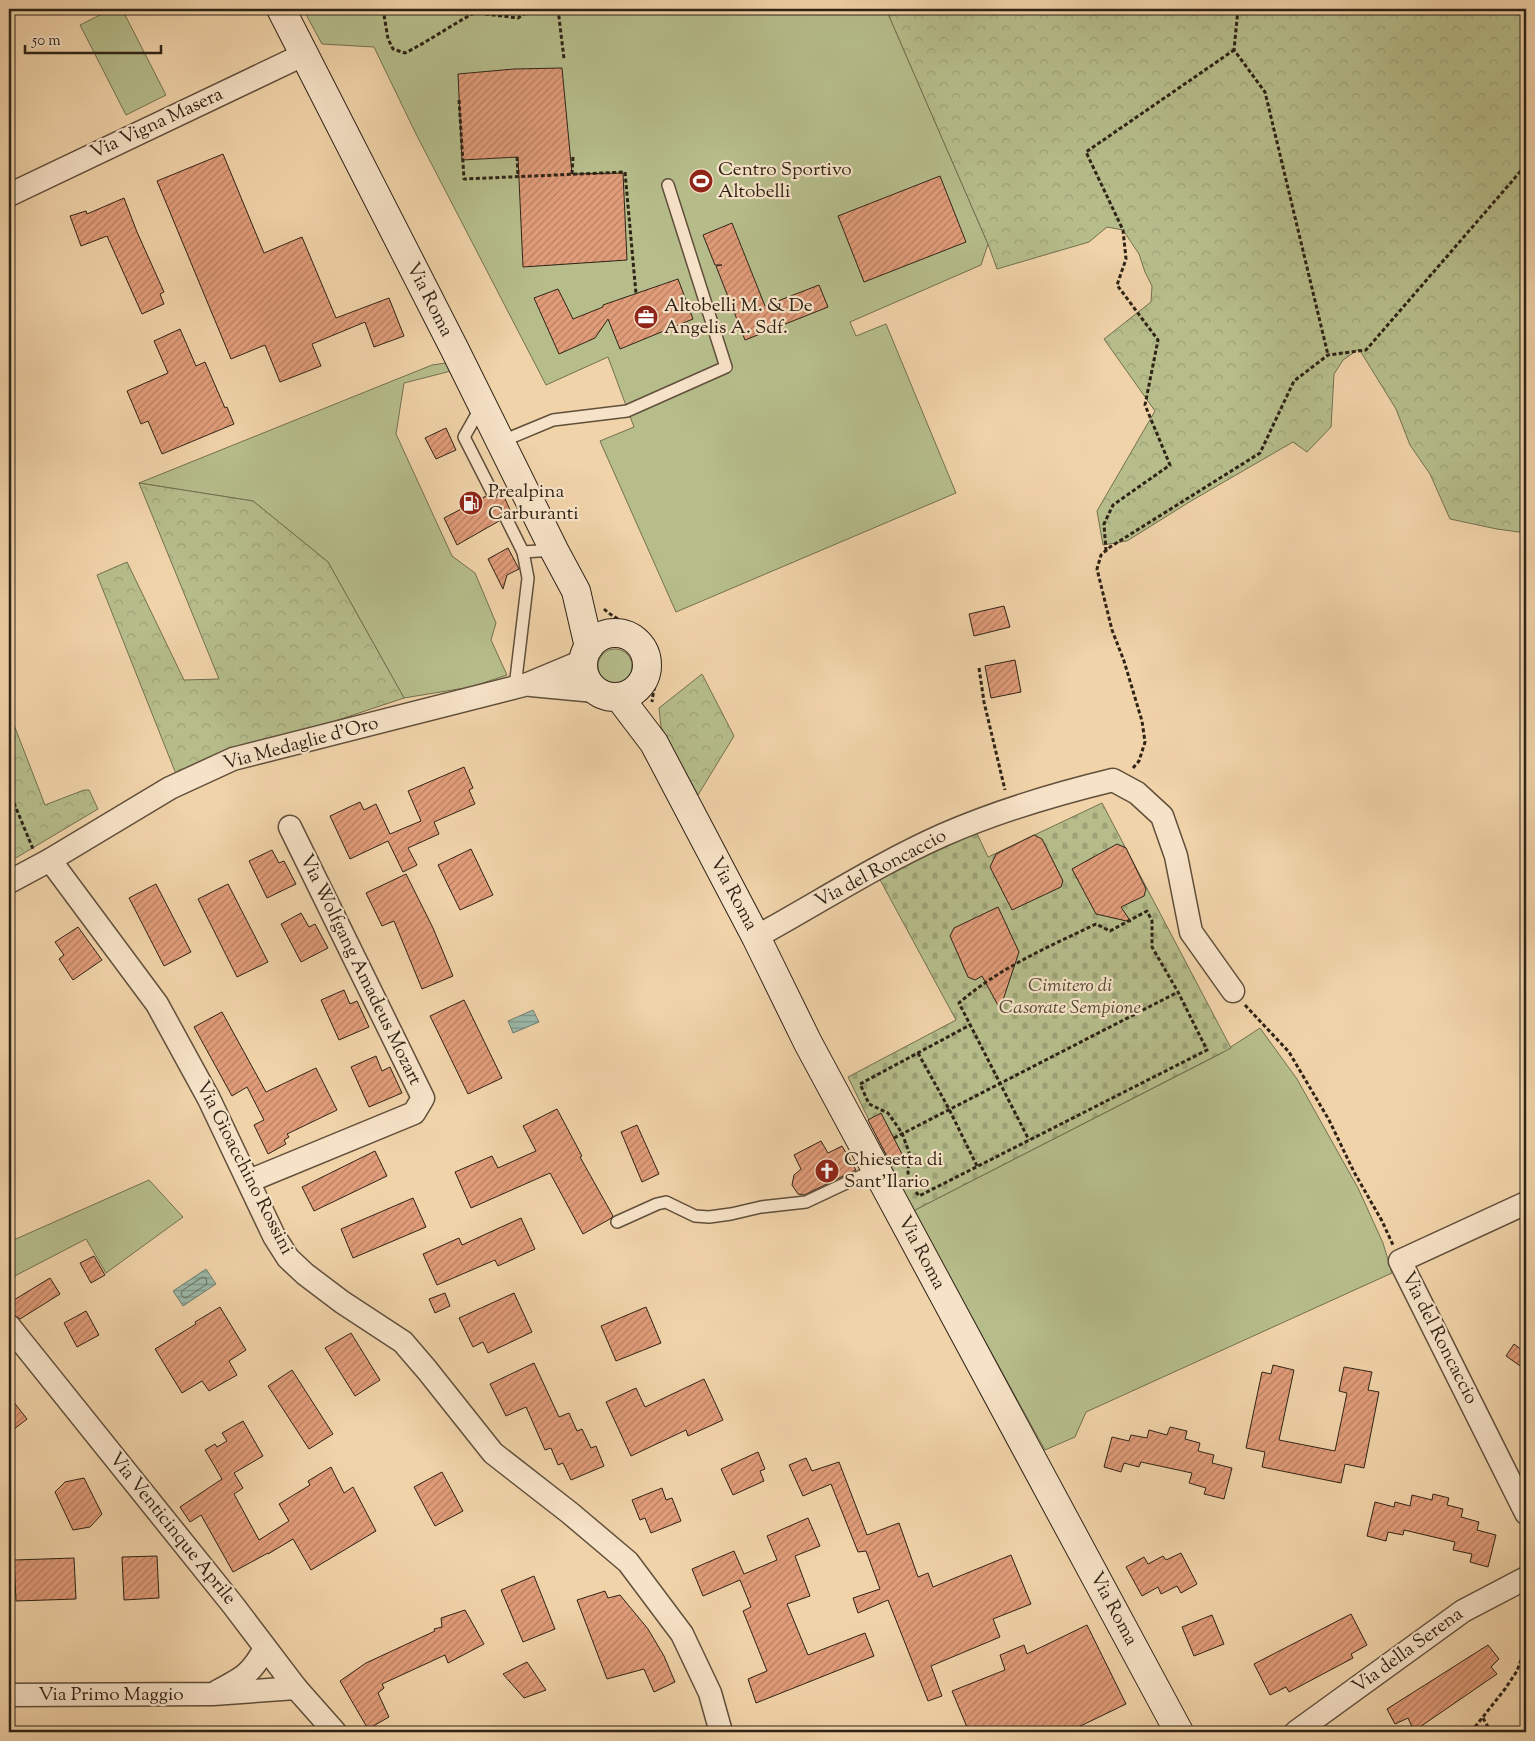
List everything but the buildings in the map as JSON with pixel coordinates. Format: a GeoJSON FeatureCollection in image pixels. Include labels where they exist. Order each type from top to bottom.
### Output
{"type":"FeatureCollection","features":[{"type":"Feature","properties":{"kind":"street","name":"Via Roma"},"geometry":{"type":"LineString","coordinates":[[281,9],[576,591],[596,612],[636,641],[643,649],[647,660],[644,681],[654,743]]}},
{"type":"Feature","properties":{"kind":"street","name":"Via Vigna Masera"},"geometry":{"type":"LineString","coordinates":[[9,195],[304,54]]}},
{"type":"Feature","properties":{"kind":"street","name":"Via Roma"},"geometry":{"type":"LineString","coordinates":[[576,591],[586,654],[584,672],[588,682],[607,694],[654,743],[756,937],[808,1043],[1180,1732]]}},
{"type":"Feature","properties":{"kind":"street"},"geometry":{"type":"LineString","coordinates":[[586,654],[596,640],[605,635],[616,633],[626,635]]}},
{"type":"Feature","properties":{"kind":"street","name":"Via Medaglie d'Oro"},"geometry":{"type":"LineString","coordinates":[[9,882],[45,863],[170,788],[233,759],[521,686],[586,654]]}},
{"type":"Feature","properties":{"kind":"street"},"geometry":{"type":"LineString","coordinates":[[607,694],[629,695],[644,681]]}},
{"type":"Feature","properties":{"kind":"street","name":"Via Medaglie d'Oro"},"geometry":{"type":"LineString","coordinates":[[521,686],[607,694]]}},
{"type":"Feature","properties":{"kind":"street","name":"Via del Roncaccio"},"geometry":{"type":"LineString","coordinates":[[756,937],[893,859],[950,832],[1026,803],[1113,780]]}},
{"type":"Feature","properties":{"kind":"street"},"geometry":{"type":"LineString","coordinates":[[1113,780],[1137,793],[1162,816],[1176,856],[1191,932],[1232,992]]}},
{"type":"Feature","properties":{"kind":"street","name":"Via Wolfgang Amadeus Mozart"},"geometry":{"type":"LineString","coordinates":[[249,1181],[414,1113],[423,1098],[290,827]]}},
{"type":"Feature","properties":{"kind":"street","name":"Via Gioacchino Rossini"},"geometry":{"type":"LineString","coordinates":[[45,863],[157,1004],[209,1099],[274,1236],[288,1258],[342,1302],[403,1342],[493,1453],[570,1513],[628,1562],[682,1634],[710,1693],[722,1732]]}},
{"type":"Feature","properties":{"kind":"street","name":"Via del Roncaccio"},"geometry":{"type":"LineString","coordinates":[[1526,1203],[1400,1261],[1526,1513]]}},
{"type":"Feature","properties":{"kind":"street","name":"Via Venticinque Aprile"},"geometry":{"type":"LineString","coordinates":[[9,1326],[233,1605],[296,1688],[335,1732]]}},
{"type":"Feature","properties":{"kind":"street","name":"Via della Serena"},"geometry":{"type":"LineString","coordinates":[[1296,1732],[1463,1611],[1526,1578]]}},
{"type":"Feature","properties":{"kind":"street","name":"Via Primo Maggio"},"geometry":{"type":"LineString","coordinates":[[213,1694],[243,1678],[257,1665],[265,1648]]}},
{"type":"Feature","properties":{"kind":"street","name":"Via Primo Maggio"},"geometry":{"type":"LineString","coordinates":[[9,1695],[213,1694],[296,1688]]}},
{"type":"Feature","properties":{"kind":"lane"},"geometry":{"type":"LineString","coordinates":[[500,442],[553,420],[627,411],[726,367],[668,185]]}},
{"type":"Feature","properties":{"kind":"lane"},"geometry":{"type":"LineString","coordinates":[[482,406],[464,437],[492,492]]}},
{"type":"Feature","properties":{"kind":"lane"},"geometry":{"type":"LineString","coordinates":[[506,518],[523,552],[528,578],[521,686]]}},
{"type":"Feature","properties":{"kind":"lane"},"geometry":{"type":"LineString","coordinates":[[523,552],[554,550]]}},
{"type":"Feature","properties":{"kind":"lane"},"geometry":{"type":"LineString","coordinates":[[617,1222],[657,1204],[666,1202],[695,1216],[709,1217],[760,1207],[806,1202],[876,1169]]}},
{"type":"Feature","properties":{"kind":"path"},"geometry":{"type":"LineString","coordinates":[[383,9],[385,27],[390,44],[393,49],[405,53],[432,39],[479,9],[491,16],[518,18],[532,9]]}},
{"type":"Feature","properties":{"kind":"path"},"geometry":{"type":"LineString","coordinates":[[558,9],[564,59]]}},
{"type":"Feature","properties":{"kind":"path"},"geometry":{"type":"LineString","coordinates":[[1238,9],[1234,50],[1265,92],[1328,355]]}},
{"type":"Feature","properties":{"kind":"path"},"geometry":{"type":"LineString","coordinates":[[1106,551],[1104,524],[1113,505],[1170,465],[1145,406],[1158,340],[1117,284],[1126,259],[1123,230],[1086,152],[1234,50]]}},
{"type":"Feature","properties":{"kind":"path"},"geometry":{"type":"LineString","coordinates":[[459,100],[464,179],[624,172],[636,294]]}},
{"type":"Feature","properties":{"kind":"path"},"geometry":{"type":"LineString","coordinates":[[572,174],[573,156]]}},
{"type":"Feature","properties":{"kind":"path"},"geometry":{"type":"LineString","coordinates":[[517,157],[518,177]]}},
{"type":"Feature","properties":{"kind":"path"},"geometry":{"type":"LineString","coordinates":[[1113,780],[1131,770],[1140,760],[1145,742],[1142,721],[1124,661],[1112,630],[1097,569],[1101,555],[1110,547],[1260,453],[1294,381],[1328,355],[1366,350],[1526,165]]}},
{"type":"Feature","properties":{"kind":"path"},"geometry":{"type":"LineString","coordinates":[[979,668],[984,702],[1010,810]]}},
{"type":"Feature","properties":{"kind":"path"},"geometry":{"type":"LineString","coordinates":[[9,791],[45,863]]}},
{"type":"Feature","properties":{"kind":"path"},"geometry":{"type":"LineString","coordinates":[[914,1191],[919,1196],[1207,1050],[1178,992],[1152,947],[1152,921],[1147,911],[1110,931],[1096,924],[1030,956],[975,989],[959,1003],[1029,1140]]}},
{"type":"Feature","properties":{"kind":"path"},"geometry":{"type":"LineString","coordinates":[[894,1138],[1178,992]]}},
{"type":"Feature","properties":{"kind":"path"},"geometry":{"type":"LineString","coordinates":[[1232,992],[1290,1052],[1382,1221],[1400,1261]]}},
{"type":"Feature","properties":{"kind":"path"},"geometry":{"type":"LineString","coordinates":[[910,1186],[908,1172],[910,1155],[902,1133],[888,1113],[869,1104],[860,1084],[970,1025]]}},
{"type":"Feature","properties":{"kind":"path"},"geometry":{"type":"LineString","coordinates":[[918,1053],[949,1109],[977,1166]]}},
{"type":"Feature","properties":{"kind":"path"},"geometry":{"type":"LineString","coordinates":[[1471,1732],[1516,1671],[1526,1646]]}},
{"type":"Feature","properties":{"kind":"path"},"geometry":{"type":"LineString","coordinates":[[1483,1718],[1491,1732]]}},
{"type":"Feature","properties":{"kind":"green space"},"geometry":{"type":"Polygon","coordinates":[[[112,9],[122,9],[166,95],[126,115],[80,25],[112,9]]]}},
{"type":"Feature","properties":{"kind":"green space","name":"Centro Sportivo Altobelli"},"geometry":{"type":"Polygon","coordinates":[[[303,9],[886,9],[988,244],[981,265],[850,322],[856,336],[886,324],[956,493],[676,612],[600,441],[634,427],[608,357],[546,385],[416,134],[374,47],[322,44],[303,9]]]}},
{"type":"Feature","properties":{"kind":"green space"},"geometry":{"type":"Polygon","coordinates":[[[886,9],[1526,9],[1526,533],[1450,519],[1430,474],[1410,445],[1396,409],[1359,349],[1343,360],[1334,374],[1331,427],[1307,452],[1293,442],[1191,501],[1127,541],[1103,545],[1097,511],[1155,411],[1104,339],[1151,302],[1152,286],[1139,254],[1123,230],[1107,227],[1089,242],[997,269],[988,244],[886,9]]]}},
{"type":"Feature","properties":{"kind":"green space"},"geometry":{"type":"Polygon","coordinates":[[[446,363],[451,371],[404,383],[396,434],[452,556],[475,573],[496,623],[491,640],[507,675],[471,687],[404,698],[328,562],[253,501],[139,483],[432,365],[446,363]]]}},
{"type":"Feature","properties":{"kind":"green space"},"geometry":{"type":"Polygon","coordinates":[[[139,483],[253,501],[328,562],[404,698],[176,774],[97,575],[127,562],[184,680],[219,679],[139,483]]]}},
{"type":"Feature","properties":{"kind":"green space"},"geometry":{"type":"Polygon","coordinates":[[[615,649],[622,650],[627,654],[631,659],[631,673],[627,678],[622,682],[615,683],[608,682],[603,678],[599,673],[598,666],[599,659],[603,654],[608,650],[615,649]]]}},
{"type":"Feature","properties":{"kind":"green space"},"geometry":{"type":"Polygon","coordinates":[[[702,674],[734,736],[698,795],[661,727],[659,708],[702,674]]]}},
{"type":"Feature","properties":{"kind":"green space"},"geometry":{"type":"Polygon","coordinates":[[[9,712],[45,805],[84,790],[89,790],[98,809],[9,862],[9,712]]]}},
{"type":"Feature","properties":{"kind":"green space","name":"Cimitero di Casorate Sempione"},"geometry":{"type":"Polygon","coordinates":[[[1102,803],[1231,1048],[913,1211],[848,1077],[956,1020],[879,878],[974,827],[988,857],[1102,803]]]}},
{"type":"Feature","properties":{"kind":"green space"},"geometry":{"type":"Polygon","coordinates":[[[1260,1028],[1297,1079],[1358,1188],[1383,1243],[1392,1273],[1086,1412],[1075,1437],[1045,1450],[913,1211],[1220,1054],[1260,1028]]]}},
{"type":"Feature","properties":{"kind":"green space"},"geometry":{"type":"Polygon","coordinates":[[[149,1180],[183,1217],[106,1273],[86,1239],[9,1279],[9,1242],[149,1180]]]}},
{"type":"Feature","properties":{"kind":"water"},"geometry":{"type":"Polygon","coordinates":[[[533,1010],[539,1022],[513,1033],[508,1021],[533,1010]]]}},
{"type":"Feature","properties":{"kind":"water"},"geometry":{"type":"Polygon","coordinates":[[[206,1269],[216,1284],[183,1306],[173,1291],[206,1269]]]}},
{"type":"Feature","properties":{"kind":"place","name":"Centro Sportivo Altobelli"},"geometry":{"type":"Point","coordinates":[701,181]}},
{"type":"Feature","properties":{"kind":"place","name":"Altobelli M. & De Angelis A. Sdf."},"geometry":{"type":"Point","coordinates":[646,317]}},
{"type":"Feature","properties":{"kind":"place","name":"Prealpina Carburanti"},"geometry":{"type":"Point","coordinates":[471,503]}},
{"type":"Feature","properties":{"kind":"place","name":"Chiesetta di Sant'Ilario"},"geometry":{"type":"Point","coordinates":[827,1171]}}]}
